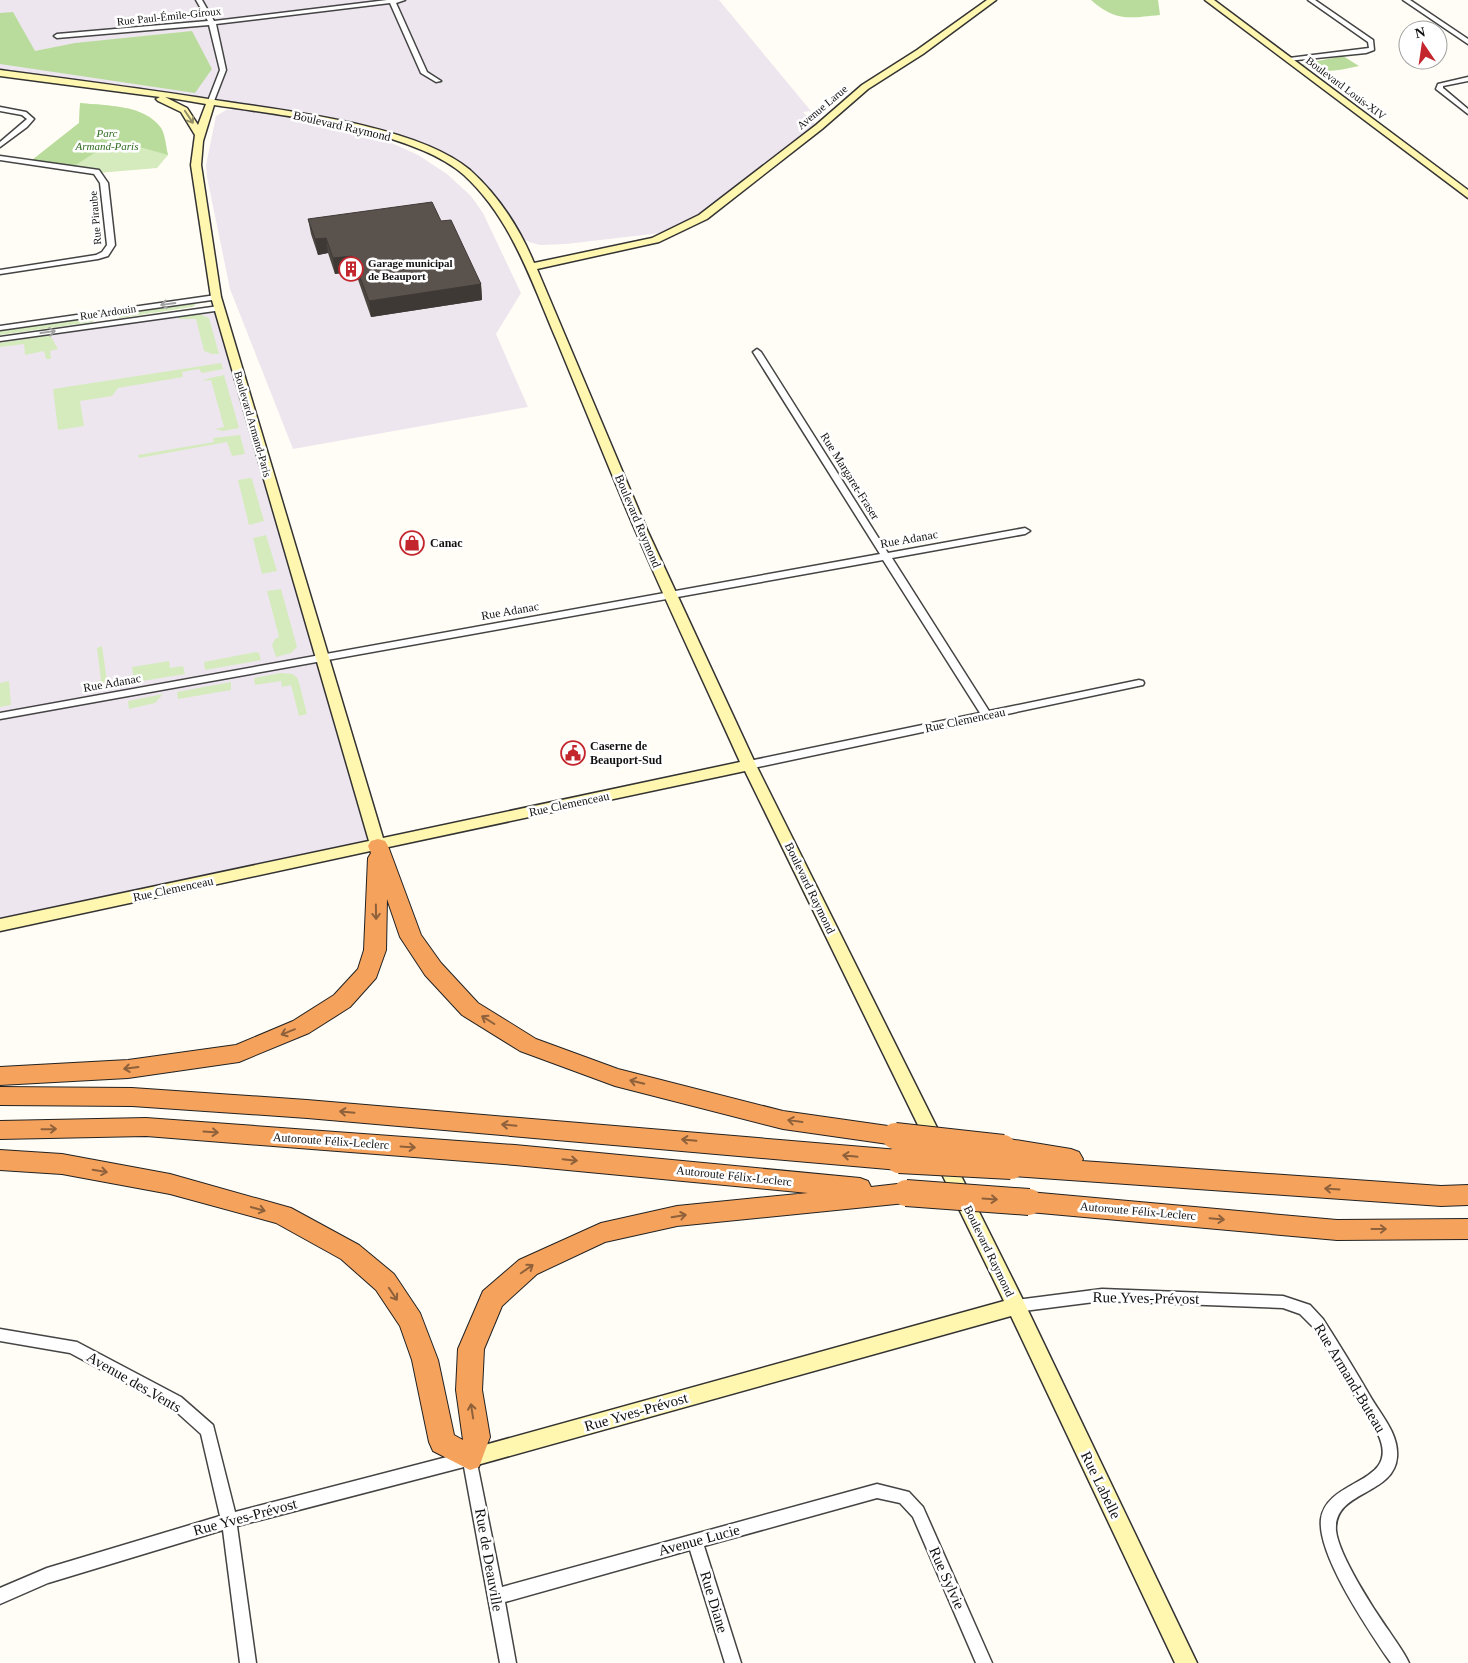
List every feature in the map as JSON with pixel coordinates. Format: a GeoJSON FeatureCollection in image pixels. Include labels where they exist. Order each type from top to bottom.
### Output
{"type":"FeatureCollection","features":[{"type":"Feature","properties":{"kind":"highway"},"geometry":{"type":"LineString","coordinates":[[0,1076],[128,1069],[239,1053],[301,1027],[342,1002],[368,972],[375,950],[378,846]]}},
{"type":"Feature","properties":{"kind":"highway"},"geometry":{"type":"LineString","coordinates":[[378,846],[411,938],[433,969],[470,1009],[528,1045],[615,1077],[783,1120],[895,1136],[1007,1157],[1217,1182],[1441,1196],[1468,1195]]}},
{"type":"Feature","properties":{"kind":"highway"},"geometry":{"type":"LineString","coordinates":[[0,1096],[132,1097],[307,1109],[899,1160],[1007,1157]]}},
{"type":"Feature","properties":{"kind":"highway","name":"Autoroute Félix-Leclerc"},"geometry":{"type":"LineString","coordinates":[[0,1130],[146,1127],[515,1155],[906,1193],[1029,1202],[1338,1230],[1468,1229]]}},
{"type":"Feature","properties":{"kind":"highway"},"geometry":{"type":"LineString","coordinates":[[0,1160],[62,1164],[170,1184],[282,1216],[350,1252],[385,1282],[411,1321],[425,1360],[442,1442],[470,1458],[477,1437],[469,1390],[471,1349],[492,1299],[528,1267],[601,1233],[678,1216],[906,1193]]}},
{"type":"Feature","properties":{"kind":"street","name":"Boulevard Armand-Paris"},"geometry":{"type":"LineString","coordinates":[[199,0],[212,23],[223,70],[200,134],[196,165],[196,176],[218,302],[321,658],[378,846]]}},
{"type":"Feature","properties":{"kind":"street","name":"Rue Paul-Émile-Giroux"},"geometry":{"type":"LineString","coordinates":[[57,36],[212,23],[402,0]]}},
{"type":"Feature","properties":{"kind":"street","name":"Avenue Larue"},"geometry":{"type":"LineString","coordinates":[[529,263],[655,240],[703,217],[819,128],[865,87],[920,52],[992,0]]}},
{"type":"Feature","properties":{"kind":"street","name":"Boulevard Louis-XIV"},"geometry":{"type":"LineString","coordinates":[[1209,0],[1468,195]]}},
{"type":"Feature","properties":{"kind":"street"},"geometry":{"type":"LineString","coordinates":[[1289,60],[1372,49],[1371,41],[1311,0]]}},
{"type":"Feature","properties":{"kind":"street"},"geometry":{"type":"LineString","coordinates":[[1406,0],[1468,42]]}},
{"type":"Feature","properties":{"kind":"street"},"geometry":{"type":"LineString","coordinates":[[392,1],[424,73],[438,81]]}},
{"type":"Feature","properties":{"kind":"street","name":"Boulevard Raymond"},"geometry":{"type":"LineString","coordinates":[[0,73],[211,101],[319,119],[373,131],[427,148],[466,172],[496,206],[515,235],[529,263],[669,594],[749,765],[1016,1306]]}},
{"type":"Feature","properties":{"kind":"street"},"geometry":{"type":"LineString","coordinates":[[1468,79],[1440,85],[1439,89],[1468,112]]}},
{"type":"Feature","properties":{"kind":"street"},"geometry":{"type":"LineString","coordinates":[[141,91],[184,110],[200,134]]}},
{"type":"Feature","properties":{"kind":"street"},"geometry":{"type":"LineString","coordinates":[[0,109],[24,113],[30,119],[25,126],[0,145]]}},
{"type":"Feature","properties":{"kind":"street","name":"Rue Piraube"},"geometry":{"type":"LineString","coordinates":[[0,158],[96,172],[104,183],[111,245],[105,254],[90,259],[0,272]]}},
{"type":"Feature","properties":{"kind":"street","name":"Rue Ardouin"},"geometry":{"type":"LineString","coordinates":[[0,328],[218,302]]}},
{"type":"Feature","properties":{"kind":"street","name":"Rue Ardouin"},"geometry":{"type":"LineString","coordinates":[[0,339],[218,302]]}},
{"type":"Feature","properties":{"kind":"street","name":"Rue Margaret-Fraser"},"geometry":{"type":"LineString","coordinates":[[757,352],[986,715]]}},
{"type":"Feature","properties":{"kind":"street","name":"Rue Adanac"},"geometry":{"type":"LineString","coordinates":[[0,716],[1025,531]]}},
{"type":"Feature","properties":{"kind":"street","name":"Rue Clemenceau"},"geometry":{"type":"LineString","coordinates":[[0,925],[1138,683]]}},
{"type":"Feature","properties":{"kind":"street","name":"Rue Yves-Prévost"},"geometry":{"type":"LineString","coordinates":[[0,1596],[47,1576],[229,1521],[470,1458],[1016,1306],[1102,1295],[1284,1302]]}},
{"type":"Feature","properties":{"kind":"street","name":"Rue Armand-Buteau"},"geometry":{"type":"LineString","coordinates":[[1284,1302],[1305,1309],[1318,1323],[1380,1425],[1389,1446],[1388,1465],[1378,1479],[1341,1498],[1330,1512],[1328,1531],[1337,1555],[1364,1605],[1401,1663]]}},
{"type":"Feature","properties":{"kind":"street","name":"Rue Labelle"},"geometry":{"type":"LineString","coordinates":[[1016,1306],[1186,1663]]}},
{"type":"Feature","properties":{"kind":"street","name":"Avenue des Vents"},"geometry":{"type":"LineString","coordinates":[[0,1334],[72,1347],[176,1402],[208,1430],[229,1521],[248,1663]]}},
{"type":"Feature","properties":{"kind":"street","name":"Rue de Deauville"},"geometry":{"type":"LineString","coordinates":[[470,1458],[508,1663]]}},
{"type":"Feature","properties":{"kind":"street","name":"Avenue Lucie"},"geometry":{"type":"LineString","coordinates":[[495,1597],[877,1491],[904,1496]]}},
{"type":"Feature","properties":{"kind":"street","name":"Rue Sylvie"},"geometry":{"type":"LineString","coordinates":[[904,1496],[918,1512],[984,1663]]}},
{"type":"Feature","properties":{"kind":"street","name":"Rue Diane"},"geometry":{"type":"LineString","coordinates":[[695,1541],[733,1663]]}},
{"type":"Feature","properties":{"kind":"shaded area"},"geometry":{"type":"Polygon","coordinates":[[[0,0],[719,0],[811,111],[803,112],[819,127],[703,217],[669,232],[566,244],[540,245],[515,235],[466,172],[427,148],[319,119],[0,73],[0,0]]]}},
{"type":"Feature","properties":{"kind":"shaded area"},"geometry":{"type":"Polygon","coordinates":[[[226,110],[257,111],[366,135],[394,144],[418,155],[447,174],[471,196],[483,213],[521,293],[496,334],[528,407],[293,449],[230,289],[207,177],[206,165],[216,116],[226,110]]]}},
{"type":"Feature","properties":{"kind":"shaded area"},"geometry":{"type":"Polygon","coordinates":[[[219,308],[378,846],[0,925],[0,339],[219,308]]]}},
{"type":"Feature","properties":{"kind":"green space"},"geometry":{"type":"Polygon","coordinates":[[[1091,0],[1158,0],[1160,15],[1123,17],[1108,12],[1091,0]]]}},
{"type":"Feature","properties":{"kind":"green space"},"geometry":{"type":"Polygon","coordinates":[[[13,12],[35,51],[75,43],[192,31],[212,69],[195,93],[0,64],[0,13],[13,12]]]}},
{"type":"Feature","properties":{"kind":"green space"},"geometry":{"type":"Polygon","coordinates":[[[1343,56],[1359,66],[1323,71],[1309,68],[1302,64],[1343,56]]]}},
{"type":"Feature","properties":{"kind":"green space","name":"Parc Armand-Paris"},"geometry":{"type":"Polygon","coordinates":[[[80,103],[113,106],[145,114],[161,128],[168,155],[157,168],[98,173],[30,162],[79,123],[80,103]]]}},
{"type":"Feature","properties":{"kind":"green space","name":"Parc Armand-Paris"},"geometry":{"type":"Polygon","coordinates":[[[80,103],[113,106],[145,114],[161,128],[168,155],[115,140],[74,166],[32,160],[79,123],[80,103]]]}},
{"type":"Feature","properties":{"kind":"green space"},"geometry":{"type":"Polygon","coordinates":[[[192,303],[196,305],[120,318],[116,316],[120,314],[192,303]]]}},
{"type":"Feature","properties":{"kind":"green space"},"geometry":{"type":"Polygon","coordinates":[[[195,314],[209,318],[219,354],[204,351],[196,319],[179,319],[179,317],[195,314]]]}},
{"type":"Feature","properties":{"kind":"green space"},"geometry":{"type":"Polygon","coordinates":[[[94,319],[93,322],[0,335],[0,331],[94,319]]]}},
{"type":"Feature","properties":{"kind":"green space"},"geometry":{"type":"Polygon","coordinates":[[[50,335],[58,349],[50,351],[51,359],[46,359],[44,351],[25,355],[24,344],[0,347],[0,343],[50,335]]]}},
{"type":"Feature","properties":{"kind":"green space"},"geometry":{"type":"Polygon","coordinates":[[[221,363],[223,369],[202,373],[199,369],[182,372],[183,377],[118,388],[112,396],[80,401],[84,426],[58,430],[53,389],[221,363]]]}},
{"type":"Feature","properties":{"kind":"green space"},"geometry":{"type":"Polygon","coordinates":[[[224,375],[239,428],[223,431],[215,429],[224,427],[211,380],[203,381],[224,375]]]}},
{"type":"Feature","properties":{"kind":"green space"},"geometry":{"type":"Polygon","coordinates":[[[240,435],[245,454],[232,456],[227,442],[139,458],[138,455],[214,442],[213,438],[240,435]]]}},
{"type":"Feature","properties":{"kind":"green space"},"geometry":{"type":"Polygon","coordinates":[[[252,479],[264,521],[249,525],[238,480],[252,479]]]}},
{"type":"Feature","properties":{"kind":"green space"},"geometry":{"type":"Polygon","coordinates":[[[266,535],[277,571],[262,574],[253,538],[266,535]]]}},
{"type":"Feature","properties":{"kind":"green space"},"geometry":{"type":"Polygon","coordinates":[[[281,589],[297,647],[291,653],[276,657],[272,645],[275,639],[279,637],[267,591],[281,589]]]}},
{"type":"Feature","properties":{"kind":"green space"},"geometry":{"type":"Polygon","coordinates":[[[102,646],[108,688],[92,690],[92,683],[101,680],[97,648],[102,646]]]}},
{"type":"Feature","properties":{"kind":"green space"},"geometry":{"type":"Polygon","coordinates":[[[259,653],[261,660],[205,670],[204,662],[259,653]]]}},
{"type":"Feature","properties":{"kind":"green space"},"geometry":{"type":"Polygon","coordinates":[[[169,661],[170,668],[183,666],[185,674],[130,683],[129,676],[133,675],[132,667],[169,661]]]}},
{"type":"Feature","properties":{"kind":"green space"},"geometry":{"type":"Polygon","coordinates":[[[280,673],[293,674],[298,679],[307,714],[299,716],[291,685],[282,687],[281,681],[255,685],[254,678],[280,673]]]}},
{"type":"Feature","properties":{"kind":"green space"},"geometry":{"type":"Polygon","coordinates":[[[9,681],[11,705],[0,707],[0,683],[9,681]]]}},
{"type":"Feature","properties":{"kind":"green space"},"geometry":{"type":"Polygon","coordinates":[[[231,682],[231,690],[178,699],[177,692],[231,682]]]}},
{"type":"Feature","properties":{"kind":"green space"},"geometry":{"type":"Polygon","coordinates":[[[163,694],[155,703],[129,709],[128,701],[163,694]]]}},
{"type":"Feature","properties":{"kind":"building","name":"Garage municipal de Beauport"},"geometry":{"type":"Polygon","coordinates":[[[432,202],[441,221],[451,220],[481,284],[369,301],[352,256],[333,258],[326,238],[315,239],[308,219],[432,202]]]}},
{"type":"Feature","properties":{"kind":"place","name":"Garage municipal de Beauport"},"geometry":{"type":"Point","coordinates":[351,269]}},
{"type":"Feature","properties":{"kind":"place","name":"Canac"},"geometry":{"type":"Point","coordinates":[412,543]}},
{"type":"Feature","properties":{"kind":"place","name":"Caserne de Beauport-Sud"},"geometry":{"type":"Point","coordinates":[573,753]}}]}
